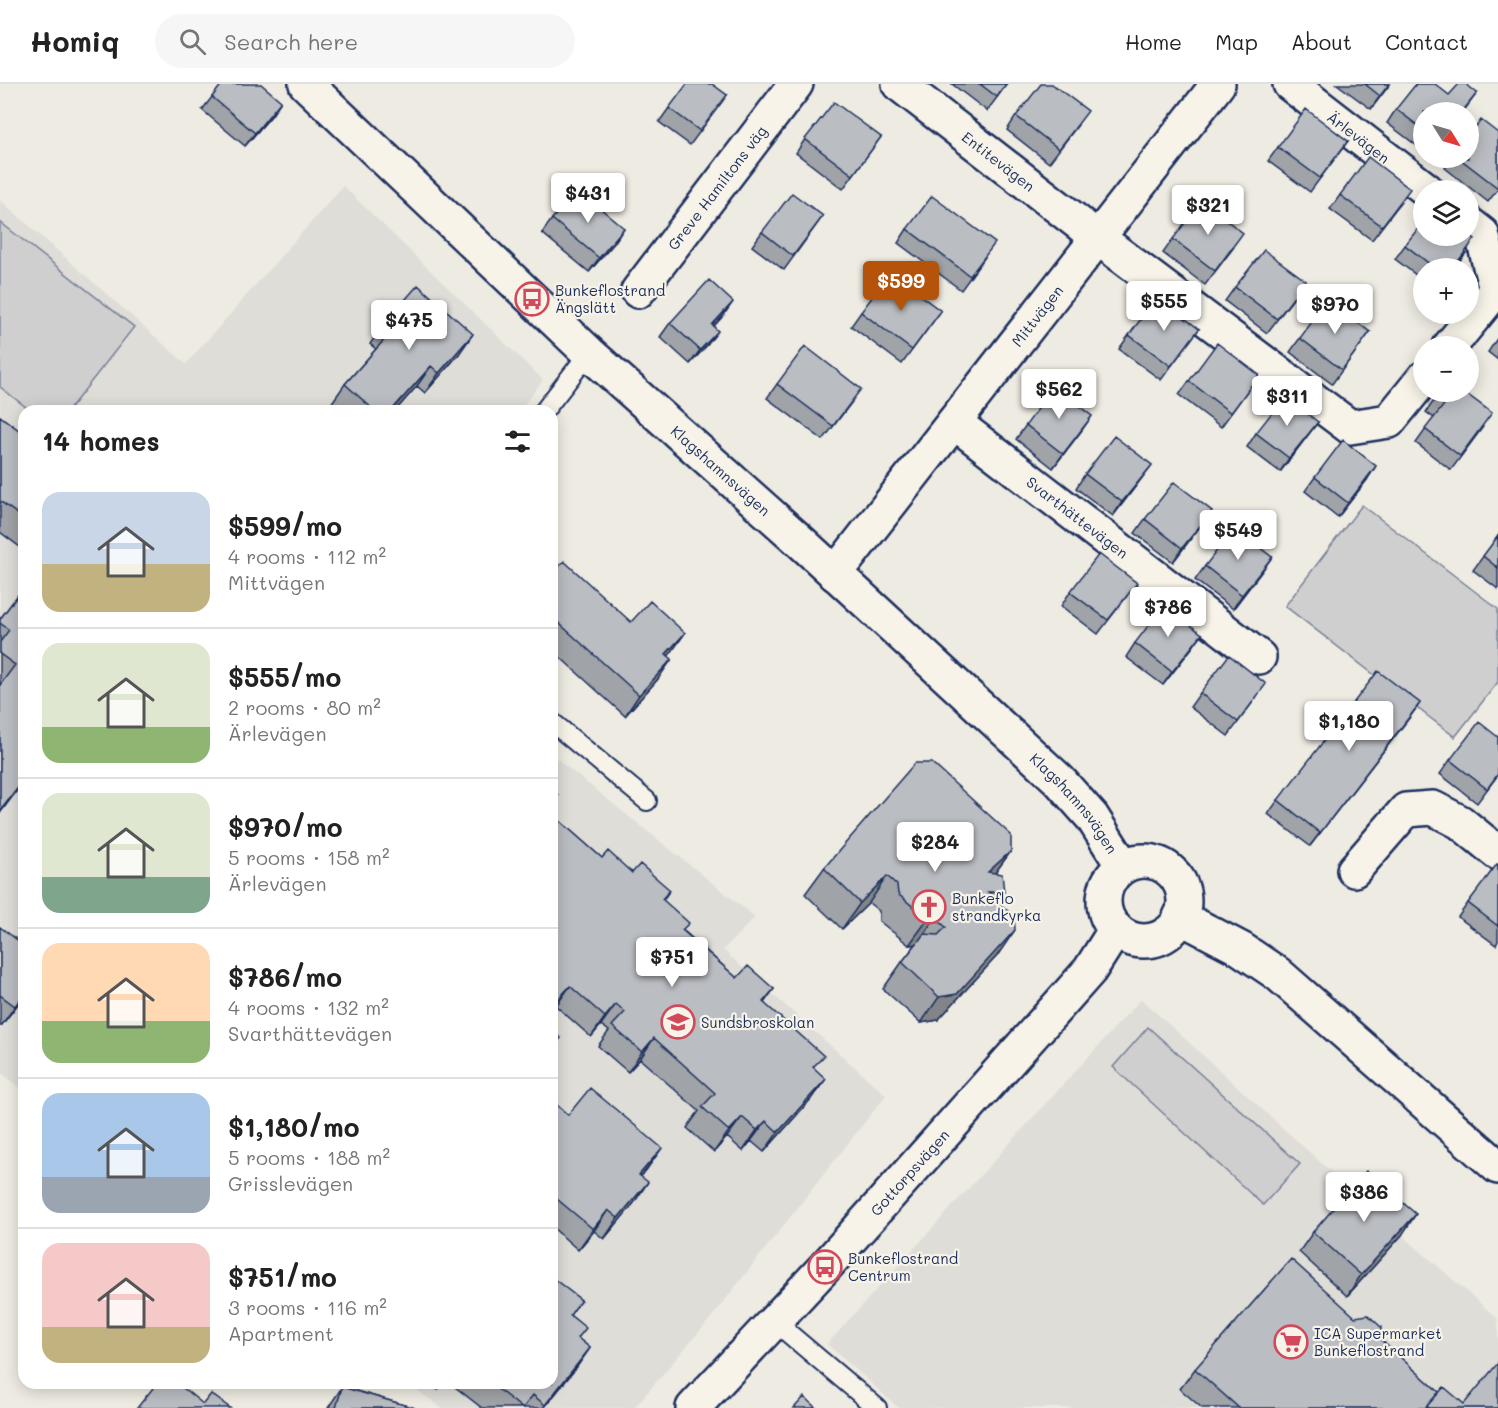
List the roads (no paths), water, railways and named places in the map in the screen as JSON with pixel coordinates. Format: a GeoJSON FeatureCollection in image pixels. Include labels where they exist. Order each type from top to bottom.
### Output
{"type":"FeatureCollection","features":[{"type":"Feature","properties":{"kind":"street","name":"Klagshamnsvägen"},"geometry":{"type":"LineString","coordinates":[[306,84],[589,353],[835,574],[1059,780],[1092,817],[1123,866]]}},
{"type":"Feature","properties":{"kind":"street","name":"Greve Hamiltons väg"},"geometry":{"type":"LineString","coordinates":[[638,291],[796,84]]}},
{"type":"Feature","properties":{"kind":"street","name":"Entitevägen"},"geometry":{"type":"LineString","coordinates":[[899,84],[1098,238]]}},
{"type":"Feature","properties":{"kind":"street","name":"Mittvägen"},"geometry":{"type":"LineString","coordinates":[[835,574],[1218,84]]}},
{"type":"Feature","properties":{"kind":"street","name":"Ärlevägen"},"geometry":{"type":"LineString","coordinates":[[1290,84],[1414,180]]}},
{"type":"Feature","properties":{"kind":"street"},"geometry":{"type":"LineString","coordinates":[[1458,336],[1496,290],[1482,234],[1479,232]]}},
{"type":"Feature","properties":{"kind":"street"},"geometry":{"type":"LineString","coordinates":[[1098,238],[1350,427],[1389,421],[1413,392]]}},
{"type":"Feature","properties":{"kind":"street","name":"Svarthättevägen"},"geometry":{"type":"LineString","coordinates":[[954,422],[1259,657]]}},
{"type":"Feature","properties":{"kind":"street"},"geometry":{"type":"LineString","coordinates":[[1354,870],[1406,810],[1433,808],[1460,822],[1498,853]]}},
{"type":"Feature","properties":{"kind":"street","name":"Klagshamnsvägen"},"geometry":{"type":"LineString","coordinates":[[1116,929],[1106,914],[1104,896],[1110,879],[1123,866],[1139,861],[1156,862],[1171,871],[1181,885],[1184,901],[1180,917]]}},
{"type":"Feature","properties":{"kind":"street"},"geometry":{"type":"LineString","coordinates":[[1116,929],[1129,938],[1144,941],[1158,938],[1171,930],[1180,917],[1241,949],[1278,974],[1498,1167]]}},
{"type":"Feature","properties":{"kind":"street","name":"Gottorpsvägen"},"geometry":{"type":"LineString","coordinates":[[693,1408],[774,1322],[1090,970],[1116,929]]}},
{"type":"Feature","properties":{"kind":"lane"},"geometry":{"type":"LineString","coordinates":[[549,405],[589,353]]}},
{"type":"Feature","properties":{"kind":"lane"},"geometry":{"type":"LineString","coordinates":[[558,727],[647,801]]}},
{"type":"Feature","properties":{"kind":"lane"},"geometry":{"type":"LineString","coordinates":[[774,1322],[877,1408]]}},
{"type":"Feature","properties":{"kind":"place","name":"Bunkeflostrand Ängslätt"},"geometry":{"type":"Point","coordinates":[532,299]}},
{"type":"Feature","properties":{"kind":"place","name":"Bunkeflo strandkyrka"},"geometry":{"type":"Point","coordinates":[929,907]}},
{"type":"Feature","properties":{"kind":"place","name":"Sundsbroskolan"},"geometry":{"type":"Point","coordinates":[678,1022]}},
{"type":"Feature","properties":{"kind":"place","name":"Bunkeflostrand Centrum"},"geometry":{"type":"Point","coordinates":[825,1267]}},
{"type":"Feature","properties":{"kind":"place","name":"ICA Supermarket Bunkeflostrand"},"geometry":{"type":"Point","coordinates":[1291,1342]}}]}
